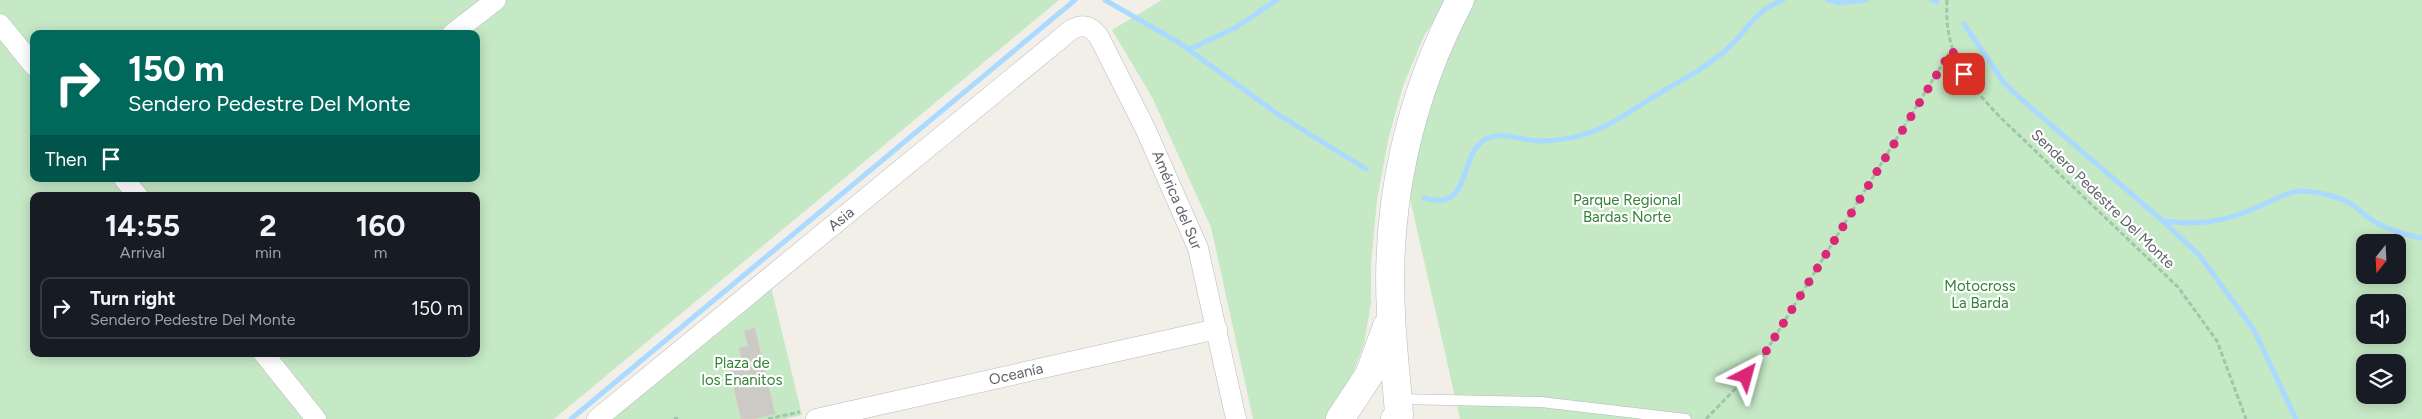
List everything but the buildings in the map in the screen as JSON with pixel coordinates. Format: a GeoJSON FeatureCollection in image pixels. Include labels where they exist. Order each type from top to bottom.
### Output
{"type":"FeatureCollection","features":[{"type":"Feature","properties":{"kind":"main road"},"geometry":{"type":"LineString","coordinates":[[1397,411],[1390,312],[1392,216],[1402,157],[1423,85],[1438,45],[1460,0]]}},
{"type":"Feature","properties":{"kind":"main road"},"geometry":{"type":"LineString","coordinates":[[1340,419],[1369,375],[1384,339],[1390,312]]}},
{"type":"Feature","properties":{"kind":"street"},"geometry":{"type":"LineString","coordinates":[[457,30],[496,0]]}},
{"type":"Feature","properties":{"kind":"street"},"geometry":{"type":"LineString","coordinates":[[0,24],[30,61]]}},
{"type":"Feature","properties":{"kind":"street","name":"América del Sur"},"geometry":{"type":"LineString","coordinates":[[1086,26],[1099,37],[1132,101],[1192,232],[1203,265],[1236,419]]}},
{"type":"Feature","properties":{"kind":"street","name":"Asia"},"geometry":{"type":"LineString","coordinates":[[597,419],[1071,30],[1076,27],[1086,26]]}},
{"type":"Feature","properties":{"kind":"street"},"geometry":{"type":"LineString","coordinates":[[126,182],[135,192]]}},
{"type":"Feature","properties":{"kind":"street","name":"Oceanía"},"geometry":{"type":"LineString","coordinates":[[808,415],[1217,329]]}},
{"type":"Feature","properties":{"kind":"street"},"geometry":{"type":"LineString","coordinates":[[266,357],[316,419]]}},
{"type":"Feature","properties":{"kind":"lane"},"geometry":{"type":"LineString","coordinates":[[1397,411],[1550,403],[1686,419]]}},
{"type":"Feature","properties":{"kind":"path","name":"Sendero Pedestre Del Monte"},"geometry":{"type":"LineString","coordinates":[[1947,0],[1946,13],[1952,50],[1964,74],[1981,98],[2178,287],[2217,341],[2246,419]]}},
{"type":"Feature","properties":{"kind":"path"},"geometry":{"type":"LineString","coordinates":[[1706,419],[1736,388],[1765,353],[1952,50]]}},
{"type":"Feature","properties":{"kind":"path"},"geometry":{"type":"LineString","coordinates":[[768,419],[808,415]]}},
{"type":"Feature","properties":{"kind":"path"},"geometry":{"type":"LineString","coordinates":[[674,419],[678,418]]}},
{"type":"Feature","properties":{"kind":"green space"},"geometry":{"type":"Polygon","coordinates":[[[0,0],[1059,0],[554,419],[0,419],[0,0]]]}},
{"type":"Feature","properties":{"kind":"green space"},"geometry":{"type":"Polygon","coordinates":[[[1162,0],[1447,0],[1424,36],[1403,86],[1389,136],[1377,200],[1371,264],[1371,303],[1364,344],[1351,378],[1328,419],[1253,419],[1211,227],[1152,97],[1112,30],[1162,0]]]}},
{"type":"Feature","properties":{"kind":"green space","name":"Parque Regional Bardas Norte"},"geometry":{"type":"Polygon","coordinates":[[[1470,0],[2422,0],[2422,419],[1460,419],[1409,187],[1428,102],[1470,0]]]}},
{"type":"Feature","properties":{"kind":"green space","name":"Plaza de los Enanitos"},"geometry":{"type":"Polygon","coordinates":[[[771,287],[802,415],[785,419],[608,419],[771,287]]]}},
{"type":"Feature","properties":{"kind":"waterway"},"geometry":{"type":"LineString","coordinates":[[571,419],[1075,0]]}},
{"type":"Feature","properties":{"kind":"waterway"},"geometry":{"type":"LineString","coordinates":[[1105,0],[1178,42],[1279,115],[1366,169]]}},
{"type":"Feature","properties":{"kind":"waterway"},"geometry":{"type":"LineString","coordinates":[[1188,50],[1235,28],[1277,0]]}},
{"type":"Feature","properties":{"kind":"waterway"},"geometry":{"type":"LineString","coordinates":[[1424,198],[1440,200],[1450,197],[1458,190],[1471,156],[1477,146],[1486,139],[1498,136],[1538,141],[1562,139],[1586,134],[1627,114],[1718,57],[1765,9],[1783,0]]}},
{"type":"Feature","properties":{"kind":"waterway"},"geometry":{"type":"LineString","coordinates":[[1828,0],[1839,3],[1866,0]]}},
{"type":"Feature","properties":{"kind":"waterway"},"geometry":{"type":"LineString","coordinates":[[1932,0],[1937,2]]}},
{"type":"Feature","properties":{"kind":"waterway"},"geometry":{"type":"LineString","coordinates":[[1964,24],[2004,83],[2163,221],[2200,256],[2254,330],[2296,419]]}},
{"type":"Feature","properties":{"kind":"waterway"},"geometry":{"type":"LineString","coordinates":[[2164,221],[2189,223],[2225,219],[2286,194],[2303,191],[2343,200],[2384,226],[2400,233],[2422,238]]}},
{"type":"Feature","properties":{"kind":"route"},"geometry":{"type":"LineString","coordinates":[[1746,376],[1765,353],[1952,50],[1964,74]]}},
{"type":"Feature","properties":{"kind":"park label","name":"Motocross La Barda"},"geometry":{"type":"Point","coordinates":[1980,294]}}]}
